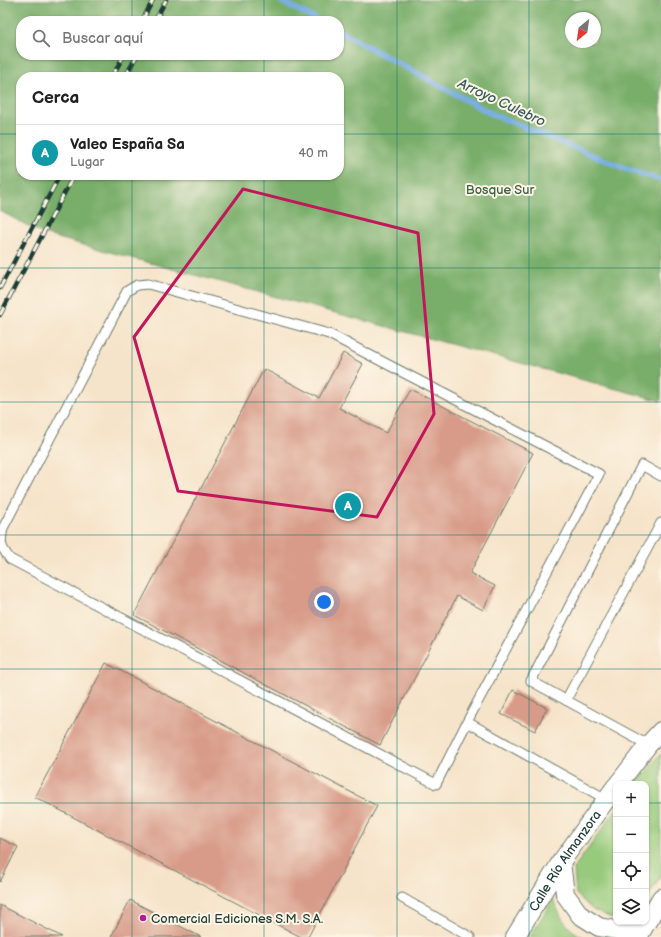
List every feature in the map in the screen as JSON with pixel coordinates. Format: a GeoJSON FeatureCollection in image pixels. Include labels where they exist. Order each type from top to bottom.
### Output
{"type":"FeatureCollection","features":[{"type":"Feature","properties":{"kind":"street"},"geometry":{"type":"LineString","coordinates":[[620,781],[648,745],[661,731]]}},
{"type":"Feature","properties":{"kind":"street","name":"Calle Río Almanzora"},"geometry":{"type":"LineString","coordinates":[[515,937],[561,862],[611,793]]}},
{"type":"Feature","properties":{"kind":"street"},"geometry":{"type":"LineString","coordinates":[[561,862],[565,894],[580,915],[599,927],[639,935],[661,898]]}},
{"type":"Feature","properties":{"kind":"lane"},"geometry":{"type":"LineString","coordinates":[[148,284],[329,334],[599,474],[467,722],[436,784],[10,559],[2,548],[1,539],[3,528],[127,291],[137,285],[148,284]]}},
{"type":"Feature","properties":{"kind":"lane"},"geometry":{"type":"LineString","coordinates":[[648,745],[531,681],[642,465],[661,476]]}},
{"type":"Feature","properties":{"kind":"lane"},"geometry":{"type":"LineString","coordinates":[[566,700],[661,523]]}},
{"type":"Feature","properties":{"kind":"lane"},"geometry":{"type":"LineString","coordinates":[[467,722],[611,793]]}},
{"type":"Feature","properties":{"kind":"lane"},"geometry":{"type":"LineString","coordinates":[[402,898],[470,937]]}},
{"type":"Feature","properties":{"kind":"highlighted area"},"geometry":{"type":"Polygon","coordinates":[[[243,189],[418,233],[434,414],[377,517],[178,491],[134,337],[243,189]]]}},
{"type":"Feature","properties":{"kind":"green space","name":"Bosque Sur"},"geometry":{"type":"Polygon","coordinates":[[[0,0],[661,0],[661,401],[43,234],[0,211],[0,0]]]}},
{"type":"Feature","properties":{"kind":"green space"},"geometry":{"type":"Polygon","coordinates":[[[661,754],[661,876],[649,895],[649,781],[638,781],[661,754]]]}},
{"type":"Feature","properties":{"kind":"green space"},"geometry":{"type":"Polygon","coordinates":[[[613,814],[613,919],[593,910],[576,894],[574,868],[613,814]]]}},
{"type":"Feature","properties":{"kind":"green space"},"geometry":{"type":"Polygon","coordinates":[[[553,899],[564,921],[572,930],[583,937],[530,937],[553,899]]]}},
{"type":"Feature","properties":{"kind":"building"},"geometry":{"type":"Polygon","coordinates":[[[343,353],[363,364],[339,408],[386,433],[410,389],[533,453],[470,573],[495,586],[483,610],[457,596],[380,745],[134,615],[264,369],[319,398],[343,353]]]}},
{"type":"Feature","properties":{"kind":"building"},"geometry":{"type":"Polygon","coordinates":[[[106,663],[377,806],[308,937],[301,937],[35,797],[106,663]]]}},
{"type":"Feature","properties":{"kind":"building"},"geometry":{"type":"Polygon","coordinates":[[[513,690],[547,708],[535,731],[501,714],[513,690]]]}},
{"type":"Feature","properties":{"kind":"building"},"geometry":{"type":"Polygon","coordinates":[[[0,838],[18,847],[0,882],[0,838]]]}},
{"type":"Feature","properties":{"kind":"building","name":"Comercial Ediciones S.M. S.A."},"geometry":{"type":"Polygon","coordinates":[[[130,900],[201,937],[111,937],[130,900]]]}},
{"type":"Feature","properties":{"kind":"building"},"geometry":{"type":"Polygon","coordinates":[[[0,905],[62,937],[0,937],[0,905]]]}},
{"type":"Feature","properties":{"kind":"waterway","name":"Arroyo Culebro"},"geometry":{"type":"LineString","coordinates":[[279,0],[309,16]]}},
{"type":"Feature","properties":{"kind":"waterway","name":"Arroyo Culebro"},"geometry":{"type":"LineString","coordinates":[[344,34],[492,114],[629,170],[661,180]]}},
{"type":"Feature","properties":{"kind":"railway"},"geometry":{"type":"LineString","coordinates":[[145,16],[153,0]]}},
{"type":"Feature","properties":{"kind":"railway"},"geometry":{"type":"LineString","coordinates":[[158,16],[166,0]]}},
{"type":"Feature","properties":{"kind":"railway"},"geometry":{"type":"LineString","coordinates":[[115,72],[121,60]]}},
{"type":"Feature","properties":{"kind":"railway"},"geometry":{"type":"LineString","coordinates":[[128,72],[134,60]]}},
{"type":"Feature","properties":{"kind":"railway"},"geometry":{"type":"LineString","coordinates":[[0,288],[57,180]]}},
{"type":"Feature","properties":{"kind":"railway"},"geometry":{"type":"LineString","coordinates":[[0,315],[71,180]]}},
{"type":"Feature","properties":{"kind":"place","name":"Valeo España Sa"},"geometry":{"type":"Point","coordinates":[348,506]}},
{"type":"Feature","properties":{"kind":"place","name":"Comercial Ediciones S.M. S.A."},"geometry":{"type":"Point","coordinates":[143,918]}}]}
